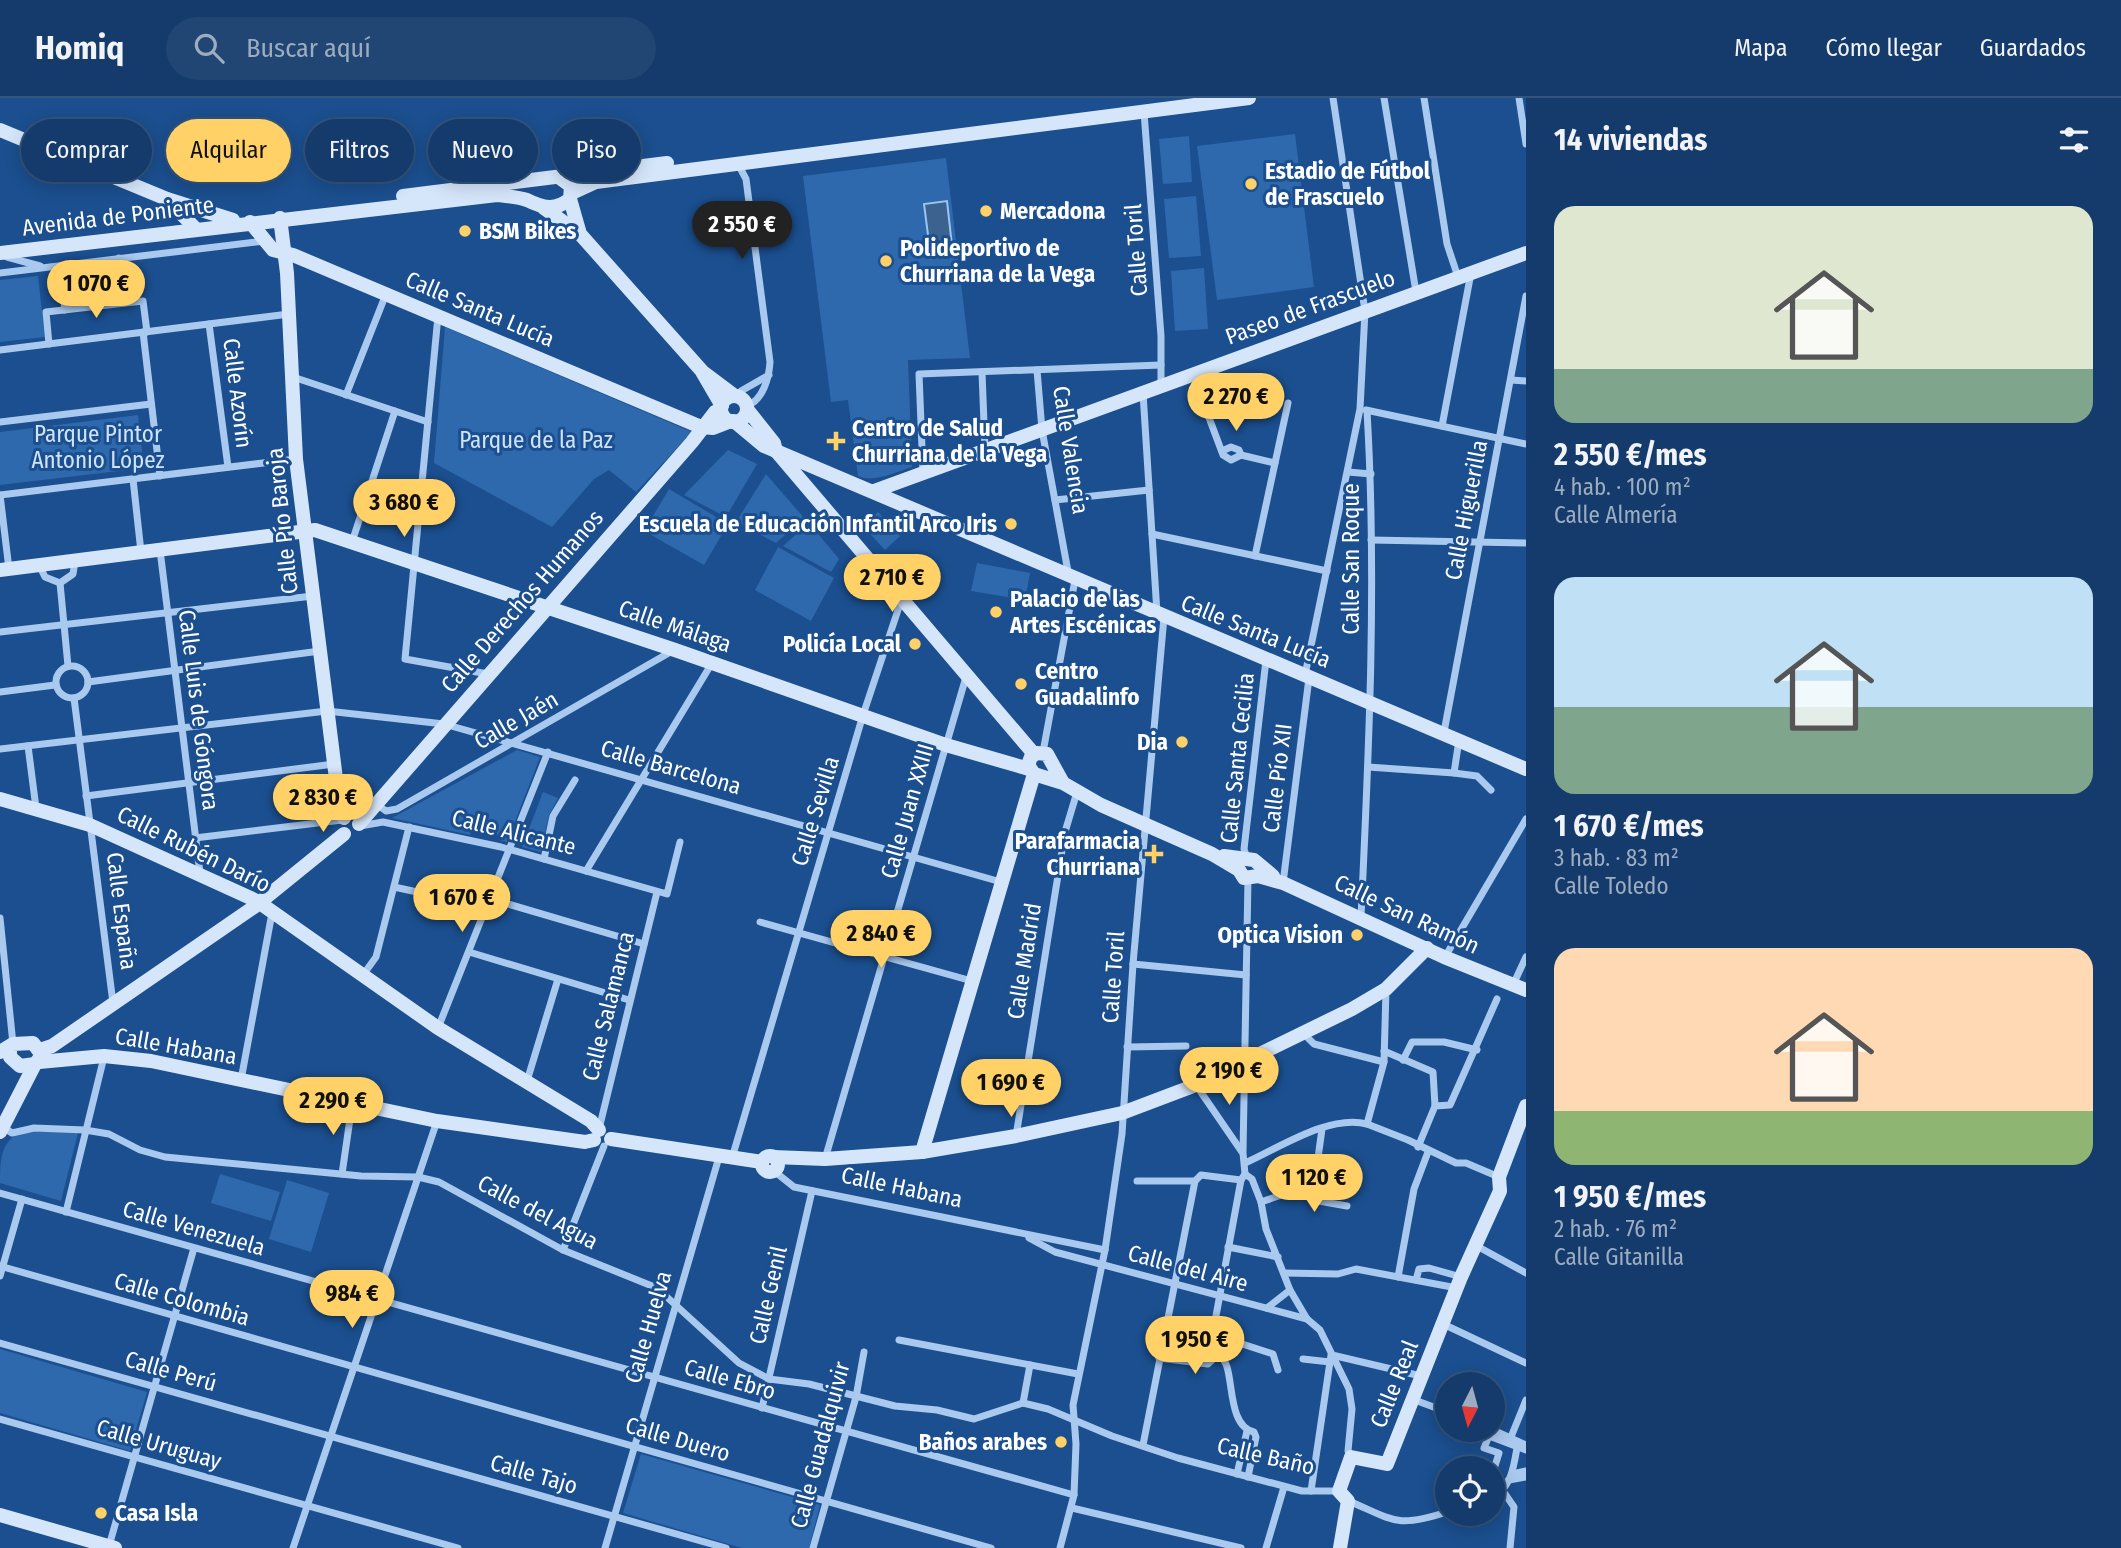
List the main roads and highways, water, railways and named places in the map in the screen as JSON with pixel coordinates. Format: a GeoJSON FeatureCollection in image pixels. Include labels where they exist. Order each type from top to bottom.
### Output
{"type":"FeatureCollection","features":[{"type":"Feature","properties":{"kind":"place","name":"Estadio de Fútbol de Frascuelo"},"geometry":{"type":"Point","coordinates":[1251,184]}},
{"type":"Feature","properties":{"kind":"place","name":"Mercadona"},"geometry":{"type":"Point","coordinates":[986,211]}},
{"type":"Feature","properties":{"kind":"place","name":"BSM Bikes"},"geometry":{"type":"Point","coordinates":[465,231]}},
{"type":"Feature","properties":{"kind":"place","name":"Polideportivo de Churriana de la Vega"},"geometry":{"type":"Point","coordinates":[886,261]}},
{"type":"Feature","properties":{"kind":"place","name":"Centro de Salud Churriana de la Vega"},"geometry":{"type":"Point","coordinates":[836,441]}},
{"type":"Feature","properties":{"kind":"place","name":"Escuela de Educación Infantil Arco Iris"},"geometry":{"type":"Point","coordinates":[1011,524]}},
{"type":"Feature","properties":{"kind":"place","name":"Palacio de las Artes Escénicas"},"geometry":{"type":"Point","coordinates":[996,612]}},
{"type":"Feature","properties":{"kind":"place","name":"Policía Local"},"geometry":{"type":"Point","coordinates":[915,644]}},
{"type":"Feature","properties":{"kind":"place","name":"Centro Guadalinfo"},"geometry":{"type":"Point","coordinates":[1021,684]}},
{"type":"Feature","properties":{"kind":"place","name":"Dia"},"geometry":{"type":"Point","coordinates":[1182,742]}},
{"type":"Feature","properties":{"kind":"place","name":"Parafarmacia Churriana"},"geometry":{"type":"Point","coordinates":[1154,854]}},
{"type":"Feature","properties":{"kind":"place","name":"Optica Vision"},"geometry":{"type":"Point","coordinates":[1357,935]}},
{"type":"Feature","properties":{"kind":"place","name":"Baños arabes"},"geometry":{"type":"Point","coordinates":[1061,1442]}},
{"type":"Feature","properties":{"kind":"place","name":"Casa Isla"},"geometry":{"type":"Point","coordinates":[101,1513]}},
{"type":"Feature","properties":{"kind":"park label","name":"Parque de la Paz"},"geometry":{"type":"Point","coordinates":[536,440]}},
{"type":"Feature","properties":{"kind":"park label","name":"Parque Pintor Antonio López"},"geometry":{"type":"Point","coordinates":[98,447]}}]}
